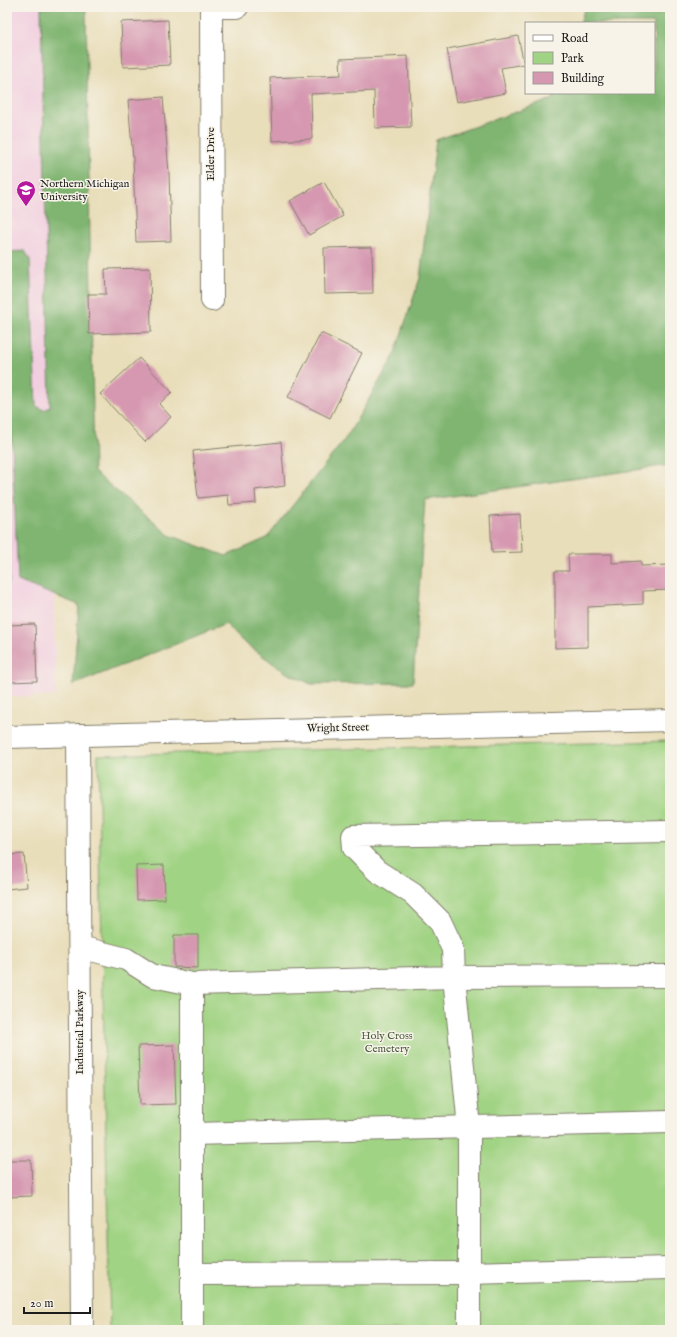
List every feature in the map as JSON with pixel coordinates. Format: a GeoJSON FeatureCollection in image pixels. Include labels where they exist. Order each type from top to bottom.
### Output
{"type":"FeatureCollection","features":[{"type":"Feature","properties":{"kind":"street"},"geometry":{"type":"LineString","coordinates":[[211,7],[237,7]]}},
{"type":"Feature","properties":{"kind":"street","name":"Elder Drive"},"geometry":{"type":"LineString","coordinates":[[211,7],[212,300]]}},
{"type":"Feature","properties":{"kind":"street","name":"Wright Street"},"geometry":{"type":"LineString","coordinates":[[7,736],[670,720]]}},
{"type":"Feature","properties":{"kind":"street","name":"Industrial Parkway"},"geometry":{"type":"LineString","coordinates":[[78,735],[82,1330]]}},
{"type":"Feature","properties":{"kind":"street"},"geometry":{"type":"LineString","coordinates":[[469,1330],[469,1127],[454,977],[453,949],[440,921],[412,894],[377,871],[354,848],[353,836],[670,831]]}},
{"type":"Feature","properties":{"kind":"street"},"geometry":{"type":"LineString","coordinates":[[80,947],[126,959],[153,976],[192,984],[454,977],[670,976]]}},
{"type":"Feature","properties":{"kind":"street"},"geometry":{"type":"LineString","coordinates":[[192,984],[192,1330]]}},
{"type":"Feature","properties":{"kind":"street"},"geometry":{"type":"LineString","coordinates":[[192,1134],[670,1122]]}},
{"type":"Feature","properties":{"kind":"street"},"geometry":{"type":"LineString","coordinates":[[192,1274],[469,1273],[670,1268]]}},
{"type":"Feature","properties":{"kind":"shaded area","name":"Northern Michigan University"},"geometry":{"type":"Polygon","coordinates":[[[7,7],[41,7],[56,696],[7,697],[7,7]]]}},
{"type":"Feature","properties":{"kind":"green space"},"geometry":{"type":"Polygon","coordinates":[[[41,7],[86,7],[94,472],[169,535],[226,556],[267,538],[348,435],[394,356],[420,278],[436,140],[553,99],[555,94],[655,94],[655,22],[580,22],[585,7],[670,7],[670,465],[425,500],[413,683],[311,684],[285,672],[241,640],[226,624],[73,685],[79,605],[18,581],[7,330],[7,252],[25,251],[30,259],[36,406],[44,410],[50,407],[41,7]]]}},
{"type":"Feature","properties":{"kind":"green space"},"geometry":{"type":"Polygon","coordinates":[[[7,474],[9,583],[7,583],[7,474]]]}},
{"type":"Feature","properties":{"kind":"green space","name":"Holy Cross Cemetery"},"geometry":{"type":"Polygon","coordinates":[[[670,741],[670,1330],[110,1330],[98,755],[670,741]]]}},
{"type":"Feature","properties":{"kind":"building"},"geometry":{"type":"Polygon","coordinates":[[[168,20],[170,65],[123,67],[121,22],[168,20]]]}},
{"type":"Feature","properties":{"kind":"building"},"geometry":{"type":"Polygon","coordinates":[[[518,36],[524,64],[501,68],[506,93],[457,102],[447,49],[518,36]]]}},
{"type":"Feature","properties":{"kind":"building"},"geometry":{"type":"Polygon","coordinates":[[[408,56],[411,127],[375,128],[374,91],[311,94],[312,139],[272,141],[270,78],[341,75],[340,59],[408,56]]]}},
{"type":"Feature","properties":{"kind":"building"},"geometry":{"type":"Polygon","coordinates":[[[163,97],[169,173],[171,241],[136,242],[133,158],[128,100],[163,97]]]}},
{"type":"Feature","properties":{"kind":"building"},"geometry":{"type":"Polygon","coordinates":[[[324,182],[343,216],[309,235],[290,201],[324,182]]]}},
{"type":"Feature","properties":{"kind":"building"},"geometry":{"type":"Polygon","coordinates":[[[372,247],[373,293],[325,294],[324,248],[372,247]]]}},
{"type":"Feature","properties":{"kind":"building"},"geometry":{"type":"Polygon","coordinates":[[[150,268],[151,332],[89,334],[88,294],[106,294],[105,269],[150,268]]]}},
{"type":"Feature","properties":{"kind":"building"},"geometry":{"type":"Polygon","coordinates":[[[321,333],[362,353],[330,418],[288,397],[321,333]]]}},
{"type":"Feature","properties":{"kind":"building"},"geometry":{"type":"Polygon","coordinates":[[[139,358],[172,392],[159,404],[171,417],[145,442],[100,394],[139,358]]]}},
{"type":"Feature","properties":{"kind":"building"},"geometry":{"type":"Polygon","coordinates":[[[281,442],[285,486],[255,490],[256,503],[229,505],[228,495],[198,498],[193,451],[281,442]]]}},
{"type":"Feature","properties":{"kind":"building"},"geometry":{"type":"Polygon","coordinates":[[[520,514],[522,552],[492,553],[490,516],[520,514]]]}},
{"type":"Feature","properties":{"kind":"building"},"geometry":{"type":"Polygon","coordinates":[[[568,554],[612,554],[612,563],[641,561],[641,566],[670,565],[670,590],[643,591],[643,604],[588,607],[588,647],[555,648],[555,571],[569,571],[568,554]]]}},
{"type":"Feature","properties":{"kind":"building"},"geometry":{"type":"Polygon","coordinates":[[[35,624],[37,681],[7,682],[7,625],[35,624]]]}},
{"type":"Feature","properties":{"kind":"building"},"geometry":{"type":"Polygon","coordinates":[[[24,854],[27,887],[7,889],[7,855],[24,854]]]}},
{"type":"Feature","properties":{"kind":"building"},"geometry":{"type":"Polygon","coordinates":[[[164,865],[165,899],[137,900],[136,866],[164,865]]]}},
{"type":"Feature","properties":{"kind":"building"},"geometry":{"type":"Polygon","coordinates":[[[174,935],[198,935],[198,968],[174,967],[174,935]]]}},
{"type":"Feature","properties":{"kind":"building"},"geometry":{"type":"Polygon","coordinates":[[[174,1045],[176,1104],[140,1105],[138,1046],[174,1045]]]}},
{"type":"Feature","properties":{"kind":"building"},"geometry":{"type":"Polygon","coordinates":[[[7,1160],[31,1160],[32,1196],[7,1197],[7,1160]]]}},
{"type":"Feature","properties":{"kind":"place","name":"Northern Michigan University"},"geometry":{"type":"Point","coordinates":[26,207]}}]}
